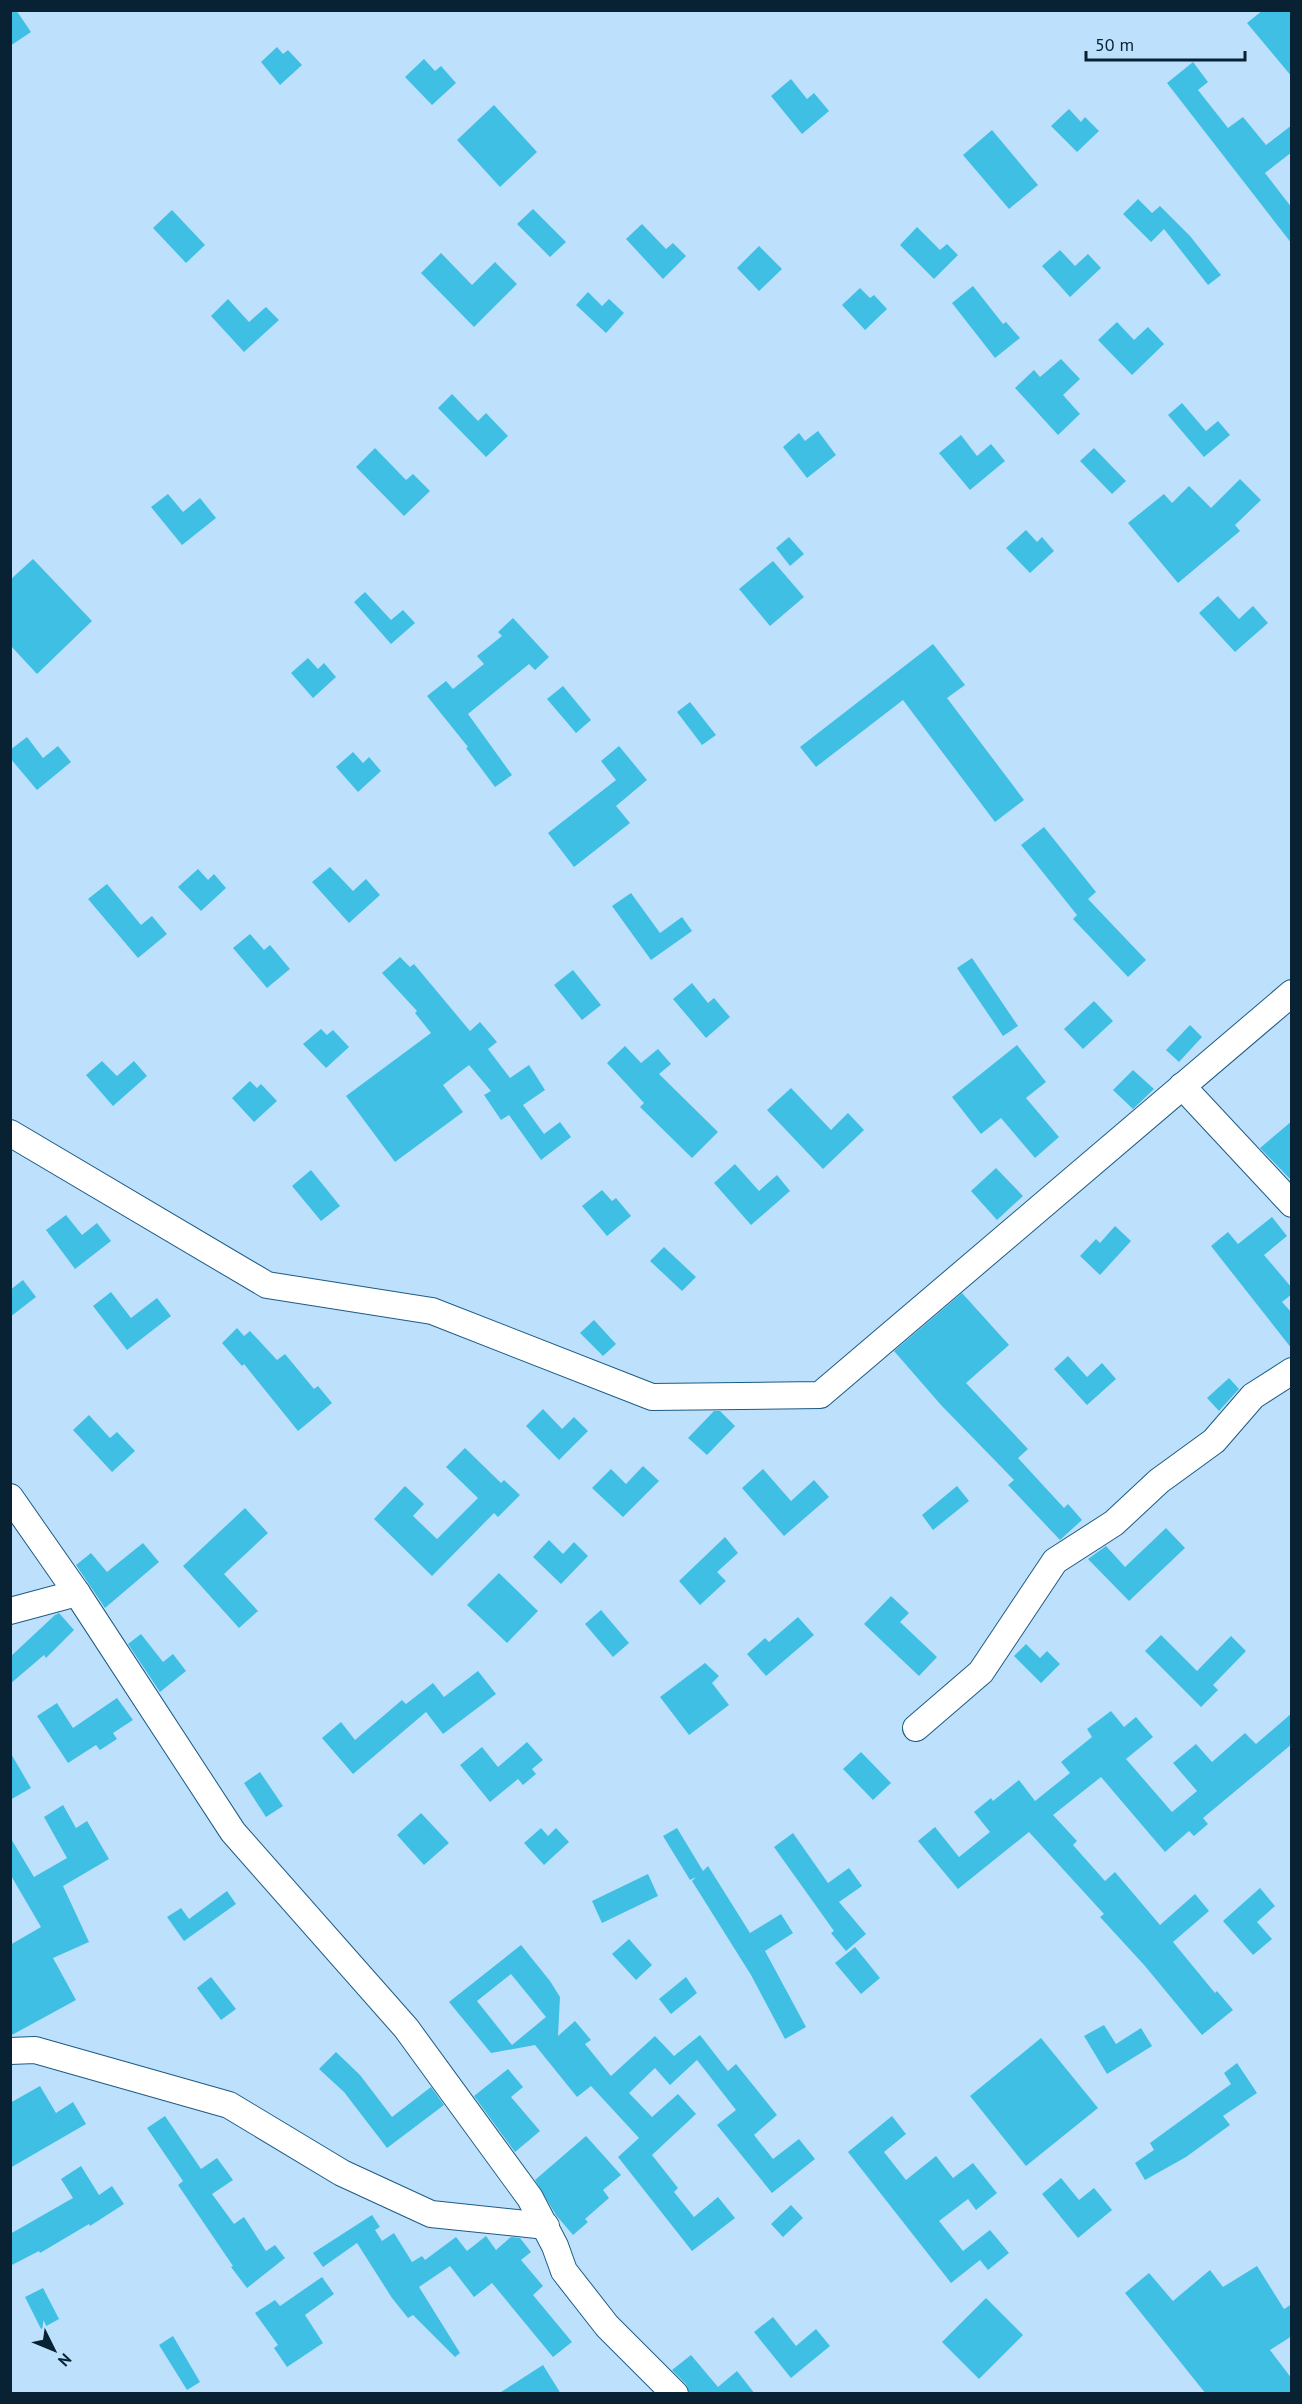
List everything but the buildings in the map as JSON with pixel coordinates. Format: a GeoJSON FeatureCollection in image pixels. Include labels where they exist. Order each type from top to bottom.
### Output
{"type":"FeatureCollection","features":[{"type":"Feature","properties":{"kind":"street"},"geometry":{"type":"LineString","coordinates":[[10,1133],[267,1285],[432,1311],[652,1397],[820,1395],[1292,993]]}},
{"type":"Feature","properties":{"kind":"street"},"geometry":{"type":"LineString","coordinates":[[1182,1086],[1292,1204]]}},
{"type":"Feature","properties":{"kind":"street"},"geometry":{"type":"LineString","coordinates":[[915,1728],[981,1672],[1055,1561],[1114,1523],[1159,1481],[1215,1441],[1253,1396],[1292,1371]]}},
{"type":"Feature","properties":{"kind":"street"},"geometry":{"type":"LineString","coordinates":[[10,1497],[77,1593],[233,1832],[393,2011],[530,2198],[546,2226],[564,2271],[607,2326],[675,2394]]}},
{"type":"Feature","properties":{"kind":"street"},"geometry":{"type":"LineString","coordinates":[[10,1611],[77,1593]]}},
{"type":"Feature","properties":{"kind":"street"},"geometry":{"type":"LineString","coordinates":[[10,2051],[35,2050],[229,2105],[342,2173],[431,2214],[546,2226]]}}]}
